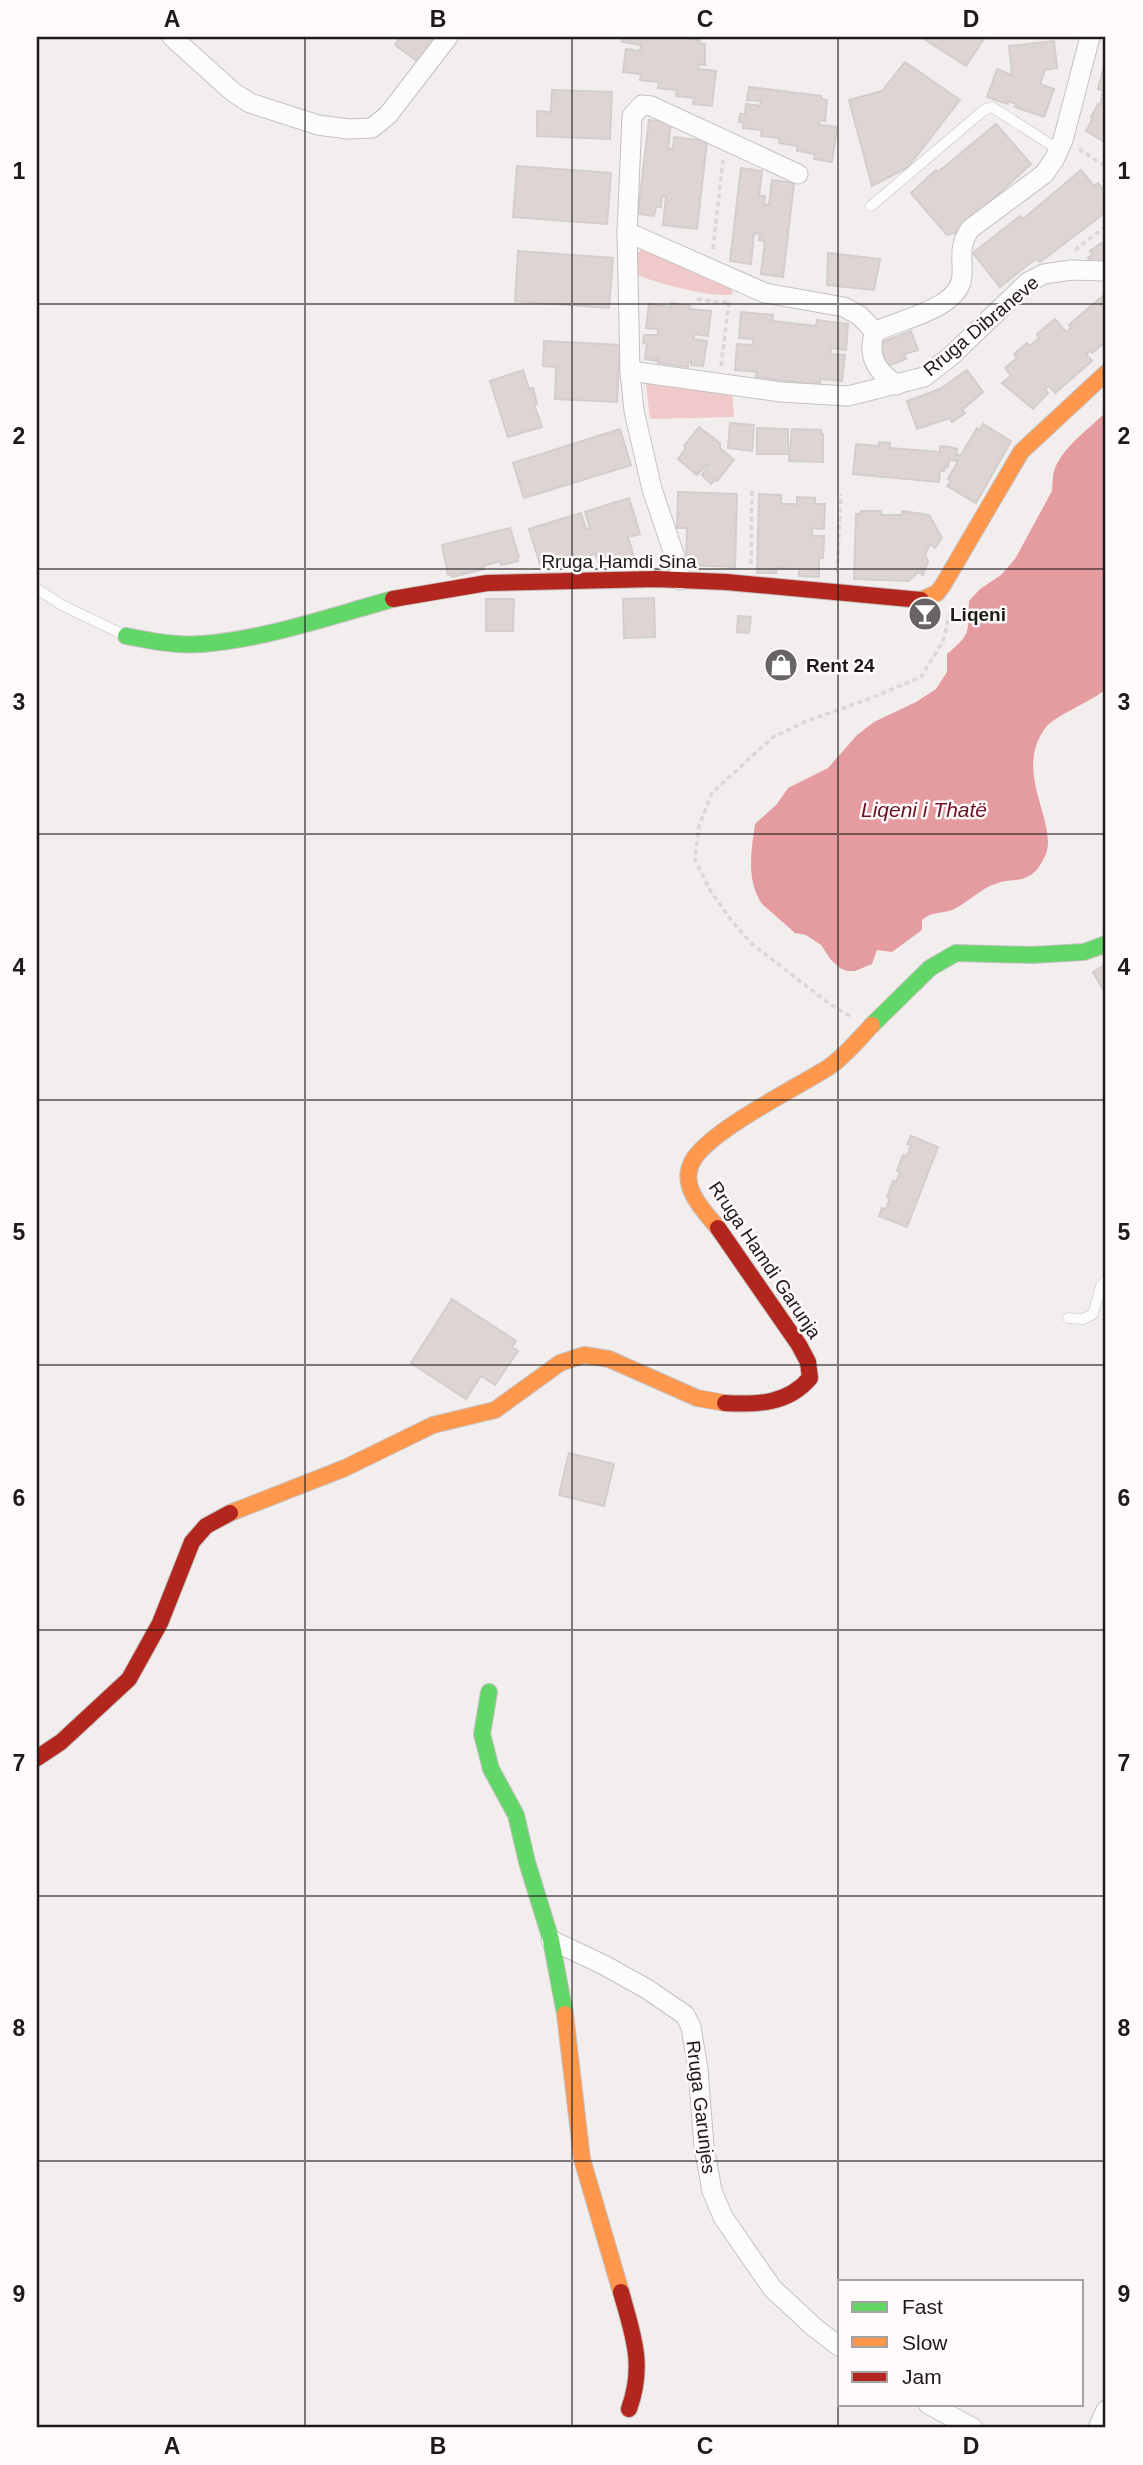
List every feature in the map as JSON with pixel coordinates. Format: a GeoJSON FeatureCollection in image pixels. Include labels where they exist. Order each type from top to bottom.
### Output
{"type":"FeatureCollection","features":[{"type":"Feature","properties":{"kind":"street"},"geometry":{"type":"LineString","coordinates":[[172,37],[233,92],[250,103],[318,125],[348,129],[372,128],[388,116],[448,37]]}},
{"type":"Feature","properties":{"kind":"street","name":"Rruga Dibraneve"},"geometry":{"type":"LineString","coordinates":[[875,332],[949,300],[959,289],[962,276],[960,254],[963,240],[970,229],[1044,174],[1059,150],[1090,37]]}},
{"type":"Feature","properties":{"kind":"street"},"geometry":{"type":"LineString","coordinates":[[680,580],[637,430],[630,371],[627,232],[631,125],[636,110],[642,105],[651,106],[797,174]]}},
{"type":"Feature","properties":{"kind":"street"},"geometry":{"type":"LineString","coordinates":[[627,232],[765,293],[844,307],[860,316],[875,332],[870,344],[872,358],[883,376],[897,385]]}},
{"type":"Feature","properties":{"kind":"street","name":"Rruga Dibraneve"},"geometry":{"type":"LineString","coordinates":[[630,371],[795,393],[848,396],[924,377],[951,356],[1028,282],[1044,274],[1071,270],[1106,271]]}},
{"type":"Feature","properties":{"kind":"street","name":"Rruga Hamdi Sina"},"geometry":{"type":"LineString","coordinates":[[126,636],[162,643],[201,644],[250,637],[394,599],[487,583],[680,580],[924,600],[937,593],[1021,452],[1106,373]]}},
{"type":"Feature","properties":{"kind":"street","name":"Rruga Hamdi Garunja"},"geometry":{"type":"LineString","coordinates":[[37,1758],[61,1742],[129,1679],[160,1623],[192,1542],[206,1525],[224,1516],[362,1461],[435,1424],[473,1419],[498,1409],[565,1358],[587,1354],[618,1362],[697,1398],[726,1404],[766,1403],[790,1397],[810,1378],[808,1362],[793,1335],[724,1234],[697,1204],[689,1184],[691,1163],[705,1147],[734,1125],[832,1065],[930,968],[956,953],[1032,955],[1084,952],[1106,944]]}},
{"type":"Feature","properties":{"kind":"street"},"geometry":{"type":"LineString","coordinates":[[489,1692],[482,1734],[491,1769],[516,1815],[551,1940],[568,2029],[582,2158],[637,2348],[637,2388],[629,2409]]}},
{"type":"Feature","properties":{"kind":"street","name":"Rruga Garunjes"},"geometry":{"type":"LineString","coordinates":[[551,1940],[648,1989],[685,2015],[691,2027],[698,2069],[709,2180],[723,2217],[772,2288],[838,2345]]}},
{"type":"Feature","properties":{"kind":"street"},"geometry":{"type":"LineString","coordinates":[[932,2406],[973,2428]]}},
{"type":"Feature","properties":{"kind":"street"},"geometry":{"type":"LineString","coordinates":[[1098,2428],[1106,2410]]}},
{"type":"Feature","properties":{"kind":"lane"},"geometry":{"type":"LineString","coordinates":[[871,206],[984,110],[992,107],[1059,150]]}},
{"type":"Feature","properties":{"kind":"lane","name":"Rruga Hamdi Sina"},"geometry":{"type":"LineString","coordinates":[[37,589],[62,605],[126,636]]}},
{"type":"Feature","properties":{"kind":"lane"},"geometry":{"type":"LineString","coordinates":[[1069,1318],[1083,1319],[1093,1314],[1101,1286],[1106,1280]]}},
{"type":"Feature","properties":{"kind":"path"},"geometry":{"type":"LineString","coordinates":[[711,270],[725,140]]}},
{"type":"Feature","properties":{"kind":"path"},"geometry":{"type":"LineString","coordinates":[[1085,152],[1106,167]]}},
{"type":"Feature","properties":{"kind":"path"},"geometry":{"type":"LineString","coordinates":[[721,366],[729,302]]}},
{"type":"Feature","properties":{"kind":"path"},"geometry":{"type":"LineString","coordinates":[[751,564],[752,489]]}},
{"type":"Feature","properties":{"kind":"path"},"geometry":{"type":"LineString","coordinates":[[836,592],[841,494]]}},
{"type":"Feature","properties":{"kind":"path"},"geometry":{"type":"LineString","coordinates":[[859,1013],[851,1016],[831,1005],[752,944],[731,920],[711,892],[695,860],[699,827],[712,793],[773,737],[920,677],[943,641],[951,608]]}},
{"type":"Feature","properties":{"kind":"shaded area"},"geometry":{"type":"Polygon","coordinates":[[[648,248],[730,285],[733,294],[700,292],[637,275],[635,255],[648,248]]]}},
{"type":"Feature","properties":{"kind":"shaded area"},"geometry":{"type":"Polygon","coordinates":[[[646,384],[682,384],[732,390],[734,417],[650,419],[646,384]]]}},
{"type":"Feature","properties":{"kind":"water","name":"Liqeni i Thatë"},"geometry":{"type":"Polygon","coordinates":[[[1106,412],[1106,689],[1052,721],[1037,744],[1033,762],[1048,847],[1043,860],[1031,875],[1025,878],[992,885],[952,910],[926,917],[922,920],[922,930],[892,952],[877,950],[872,964],[855,971],[840,968],[821,945],[806,935],[795,933],[762,904],[752,875],[751,855],[755,824],[777,804],[788,788],[828,768],[857,735],[874,722],[936,689],[947,672],[947,654],[967,631],[969,601],[980,589],[1001,575],[1015,559],[1052,491],[1053,473],[1059,460],[1106,412]]]}},
{"type":"Feature","properties":{"kind":"building"},"geometry":{"type":"Polygon","coordinates":[[[400,37],[435,37],[418,62],[395,45],[400,37]]]}},
{"type":"Feature","properties":{"kind":"building"},"geometry":{"type":"Polygon","coordinates":[[[622,37],[700,40],[699,43],[705,44],[705,65],[699,64],[698,69],[716,71],[712,106],[693,104],[694,98],[676,96],[677,90],[658,88],[659,82],[640,80],[641,74],[623,72],[626,49],[640,51],[641,45],[622,42],[622,37]]]}},
{"type":"Feature","properties":{"kind":"building"},"geometry":{"type":"Polygon","coordinates":[[[921,37],[985,37],[966,66],[921,37]]]}},
{"type":"Feature","properties":{"kind":"building"},"geometry":{"type":"Polygon","coordinates":[[[1054,41],[1057,68],[1045,70],[1040,84],[1054,89],[1044,117],[1015,107],[1016,104],[1009,101],[1008,104],[987,97],[997,69],[1012,75],[1009,46],[1054,41]]]}},
{"type":"Feature","properties":{"kind":"building"},"geometry":{"type":"Polygon","coordinates":[[[1106,59],[1106,143],[1086,131],[1098,104],[1100,105],[1103,91],[1098,89],[1106,59]]]}},
{"type":"Feature","properties":{"kind":"building"},"geometry":{"type":"Polygon","coordinates":[[[905,62],[960,100],[908,167],[872,186],[849,100],[882,91],[905,62]]]}},
{"type":"Feature","properties":{"kind":"building"},"geometry":{"type":"Polygon","coordinates":[[[749,87],[821,96],[821,99],[827,100],[825,121],[820,120],[819,125],[837,127],[832,162],[814,159],[815,154],[797,151],[797,146],[779,143],[779,138],[761,136],[762,130],[743,128],[744,123],[739,122],[740,114],[745,114],[746,104],[760,106],[761,101],[747,100],[749,87]]]}},
{"type":"Feature","properties":{"kind":"building"},"geometry":{"type":"Polygon","coordinates":[[[552,90],[612,92],[610,139],[537,136],[537,111],[551,112],[552,90]]]}},
{"type":"Feature","properties":{"kind":"building"},"geometry":{"type":"Polygon","coordinates":[[[649,120],[671,123],[668,148],[673,149],[674,137],[707,141],[697,229],[663,225],[666,196],[662,196],[661,207],[656,207],[654,216],[638,214],[649,120]]]}},
{"type":"Feature","properties":{"kind":"building"},"geometry":{"type":"Polygon","coordinates":[[[996,124],[1031,164],[956,233],[947,235],[911,193],[936,170],[938,172],[996,124]]]}},
{"type":"Feature","properties":{"kind":"building"},"geometry":{"type":"Polygon","coordinates":[[[517,166],[611,173],[607,224],[513,217],[517,166]]]}},
{"type":"Feature","properties":{"kind":"building"},"geometry":{"type":"Polygon","coordinates":[[[741,168],[762,171],[759,196],[765,196],[764,204],[769,205],[772,180],[794,183],[783,277],[761,274],[765,241],[759,240],[760,234],[754,233],[751,264],[730,261],[741,168]]]}},
{"type":"Feature","properties":{"kind":"building"},"geometry":{"type":"Polygon","coordinates":[[[1081,170],[1094,186],[1098,183],[1106,193],[1106,212],[1040,262],[1037,259],[1029,264],[1000,287],[973,253],[1020,216],[1023,219],[1081,170]]]}},
{"type":"Feature","properties":{"kind":"building"},"geometry":{"type":"Polygon","coordinates":[[[1101,243],[1103,246],[1106,243],[1106,265],[1096,269],[1088,258],[1093,254],[1090,251],[1101,243]]]}},
{"type":"Feature","properties":{"kind":"building"},"geometry":{"type":"Polygon","coordinates":[[[518,251],[613,258],[609,308],[515,301],[518,251]]]}},
{"type":"Feature","properties":{"kind":"building"},"geometry":{"type":"Polygon","coordinates":[[[828,253],[880,259],[874,290],[827,285],[828,253]]]}},
{"type":"Feature","properties":{"kind":"building"},"geometry":{"type":"Polygon","coordinates":[[[1106,293],[1106,345],[1103,344],[1092,353],[1090,351],[1086,354],[1092,361],[1055,393],[1049,386],[1045,389],[1048,393],[1033,409],[1002,383],[1011,376],[1005,368],[1017,358],[1014,354],[1027,343],[1030,346],[1039,338],[1037,334],[1055,319],[1066,332],[1071,328],[1069,325],[1106,293]]]}},
{"type":"Feature","properties":{"kind":"building"},"geometry":{"type":"Polygon","coordinates":[[[671,303],[690,306],[689,309],[711,311],[708,336],[694,334],[694,339],[707,341],[703,366],[691,365],[691,362],[688,362],[688,367],[658,363],[659,358],[657,361],[645,359],[647,344],[643,343],[644,335],[658,335],[658,329],[646,328],[649,304],[671,307],[671,303]]]}},
{"type":"Feature","properties":{"kind":"building"},"geometry":{"type":"Polygon","coordinates":[[[741,312],[773,315],[772,321],[816,326],[817,320],[848,324],[846,350],[831,348],[830,354],[845,355],[842,381],[820,379],[820,384],[804,383],[756,377],[757,372],[735,370],[737,344],[753,345],[753,339],[739,338],[741,312]]]}},
{"type":"Feature","properties":{"kind":"building"},"geometry":{"type":"Polygon","coordinates":[[[911,331],[918,350],[904,354],[906,359],[887,366],[879,343],[911,331]]]}},
{"type":"Feature","properties":{"kind":"building"},"geometry":{"type":"Polygon","coordinates":[[[544,341],[620,345],[617,402],[555,399],[556,367],[543,366],[544,341]]]}},
{"type":"Feature","properties":{"kind":"building"},"geometry":{"type":"Polygon","coordinates":[[[523,370],[529,389],[533,388],[537,404],[534,404],[542,427],[508,437],[490,381],[523,370]]]}},
{"type":"Feature","properties":{"kind":"building"},"geometry":{"type":"Polygon","coordinates":[[[967,370],[983,392],[962,410],[965,413],[952,422],[950,418],[917,429],[907,401],[940,389],[967,370]]]}},
{"type":"Feature","properties":{"kind":"building"},"geometry":{"type":"Polygon","coordinates":[[[730,423],[754,425],[752,451],[728,448],[730,423]]]}},
{"type":"Feature","properties":{"kind":"building"},"geometry":{"type":"Polygon","coordinates":[[[983,424],[1011,441],[976,503],[947,486],[958,461],[949,460],[948,467],[940,471],[939,482],[853,474],[856,444],[879,446],[879,442],[890,443],[890,448],[940,452],[940,446],[950,447],[957,449],[956,455],[961,455],[977,428],[980,430],[983,424]]]}},
{"type":"Feature","properties":{"kind":"building"},"geometry":{"type":"Polygon","coordinates":[[[699,427],[720,443],[720,448],[734,460],[717,481],[711,484],[702,475],[709,465],[697,475],[678,459],[686,448],[684,446],[699,427]]]}},
{"type":"Feature","properties":{"kind":"building"},"geometry":{"type":"Polygon","coordinates":[[[757,428],[788,429],[788,454],[757,454],[757,428]]]}},
{"type":"Feature","properties":{"kind":"building"},"geometry":{"type":"Polygon","coordinates":[[[620,429],[631,465],[524,498],[513,463],[620,429]]]}},
{"type":"Feature","properties":{"kind":"building"},"geometry":{"type":"Polygon","coordinates":[[[792,429],[821,430],[823,462],[789,461],[792,429]]]}},
{"type":"Feature","properties":{"kind":"building"},"geometry":{"type":"Polygon","coordinates":[[[678,492],[737,494],[735,567],[691,565],[692,559],[686,559],[687,528],[677,528],[678,492]]]}},
{"type":"Feature","properties":{"kind":"building"},"geometry":{"type":"Polygon","coordinates":[[[759,494],[781,495],[781,504],[797,504],[797,497],[815,498],[815,504],[825,504],[824,529],[812,528],[812,536],[824,536],[823,558],[819,558],[819,577],[799,576],[799,569],[777,568],[776,573],[757,573],[759,494]]]}},
{"type":"Feature","properties":{"kind":"building"},"geometry":{"type":"Polygon","coordinates":[[[629,498],[640,534],[628,537],[634,557],[610,565],[609,561],[599,564],[595,554],[575,560],[573,554],[540,564],[529,529],[581,513],[586,529],[590,528],[585,512],[629,498]]]}},
{"type":"Feature","properties":{"kind":"building"},"geometry":{"type":"Polygon","coordinates":[[[861,511],[881,511],[881,515],[902,515],[902,511],[929,515],[942,538],[935,548],[930,544],[925,555],[928,561],[923,575],[918,572],[909,581],[854,579],[856,514],[861,511]]]}},
{"type":"Feature","properties":{"kind":"building"},"geometry":{"type":"Polygon","coordinates":[[[510,528],[518,561],[501,565],[500,561],[483,566],[484,569],[452,577],[451,574],[448,575],[442,545],[510,528]]]}},
{"type":"Feature","properties":{"kind":"building"},"geometry":{"type":"Polygon","coordinates":[[[654,598],[655,637],[624,638],[623,599],[654,598]]]}},
{"type":"Feature","properties":{"kind":"building"},"geometry":{"type":"Polygon","coordinates":[[[486,599],[514,599],[513,631],[486,631],[486,599]]]}},
{"type":"Feature","properties":{"kind":"building"},"geometry":{"type":"Polygon","coordinates":[[[936,606],[936,618],[920,619],[919,607],[936,606]]]}},
{"type":"Feature","properties":{"kind":"building"},"geometry":{"type":"Polygon","coordinates":[[[738,616],[751,617],[749,633],[737,632],[738,616]]]}},
{"type":"Feature","properties":{"kind":"building"},"geometry":{"type":"Polygon","coordinates":[[[1106,964],[1106,995],[1093,972],[1106,964]]]}},
{"type":"Feature","properties":{"kind":"building"},"geometry":{"type":"Polygon","coordinates":[[[911,1136],[938,1147],[907,1227],[879,1216],[882,1208],[886,1209],[890,1198],[887,1197],[900,1172],[897,1171],[903,1155],[907,1156],[911,1145],[907,1144],[911,1136]]]}},
{"type":"Feature","properties":{"kind":"building"},"geometry":{"type":"Polygon","coordinates":[[[452,1299],[516,1341],[512,1347],[518,1351],[495,1385],[481,1376],[466,1399],[411,1363],[452,1299]]]}},
{"type":"Feature","properties":{"kind":"building"},"geometry":{"type":"Polygon","coordinates":[[[569,1453],[614,1464],[604,1506],[559,1495],[569,1453]]]}},
{"type":"Feature","properties":{"kind":"traffic: fast"},"geometry":{"type":"LineString","coordinates":[[126,636],[183,644],[226,641],[298,626],[393,599]]}},
{"type":"Feature","properties":{"kind":"traffic: fast"},"geometry":{"type":"LineString","coordinates":[[872,1025],[930,968],[956,953],[1032,955],[1084,952],[1106,944]]}},
{"type":"Feature","properties":{"kind":"traffic: fast"},"geometry":{"type":"LineString","coordinates":[[489,1692],[482,1734],[491,1769],[516,1815],[551,1940],[565,2014]]}},
{"type":"Feature","properties":{"kind":"traffic: slow"},"geometry":{"type":"LineString","coordinates":[[921,600],[937,593],[943,585],[1021,452],[1106,373]]}},
{"type":"Feature","properties":{"kind":"traffic: slow"},"geometry":{"type":"LineString","coordinates":[[718,1228],[695,1198],[689,1180],[692,1162],[701,1150],[755,1110],[829,1067],[872,1025]]}},
{"type":"Feature","properties":{"kind":"traffic: slow"},"geometry":{"type":"LineString","coordinates":[[230,1513],[345,1468],[433,1425],[495,1410],[560,1363],[584,1355],[609,1359],[697,1398],[725,1403]]}},
{"type":"Feature","properties":{"kind":"traffic: slow"},"geometry":{"type":"LineString","coordinates":[[565,2014],[582,2159],[621,2292]]}},
{"type":"Feature","properties":{"kind":"traffic: jam"},"geometry":{"type":"LineString","coordinates":[[393,599],[487,583],[656,579],[726,582],[921,600]]}},
{"type":"Feature","properties":{"kind":"traffic: jam"},"geometry":{"type":"LineString","coordinates":[[718,1228],[799,1345],[808,1362],[810,1378],[782,1398],[749,1404],[725,1403]]}},
{"type":"Feature","properties":{"kind":"traffic: jam"},"geometry":{"type":"LineString","coordinates":[[37,1758],[61,1742],[129,1679],[160,1623],[192,1542],[206,1526],[230,1513]]}},
{"type":"Feature","properties":{"kind":"traffic: jam"},"geometry":{"type":"LineString","coordinates":[[621,2292],[633,2336],[637,2364],[634,2393],[629,2409]]}},
{"type":"Feature","properties":{"kind":"place","name":"Liqeni"},"geometry":{"type":"Point","coordinates":[925,614]}},
{"type":"Feature","properties":{"kind":"place","name":"Rent 24"},"geometry":{"type":"Point","coordinates":[781,665]}}]}
